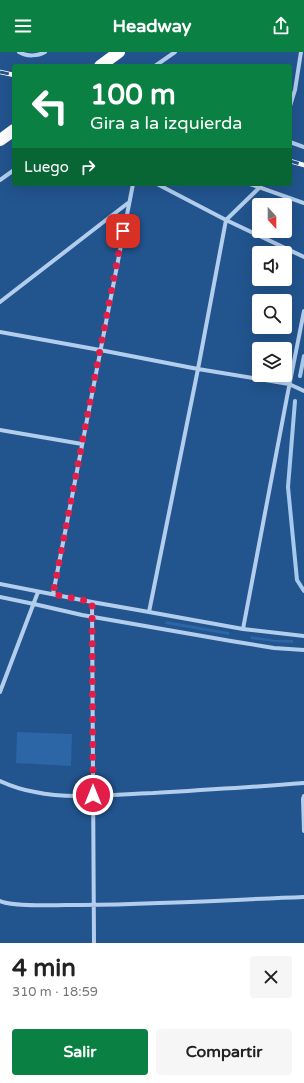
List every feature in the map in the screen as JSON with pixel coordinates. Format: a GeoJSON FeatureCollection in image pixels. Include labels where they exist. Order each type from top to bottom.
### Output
{"type":"FeatureCollection","features":[{"type":"Feature","properties":{"kind":"highway"},"geometry":{"type":"LineString","coordinates":[[103,64],[116,54]]}},
{"type":"Feature","properties":{"kind":"highway"},"geometry":{"type":"LineString","coordinates":[[0,140],[12,131]]}},
{"type":"Feature","properties":{"kind":"street"},"geometry":{"type":"LineString","coordinates":[[19,52],[34,56],[45,52]]}},
{"type":"Feature","properties":{"kind":"street"},"geometry":{"type":"LineString","coordinates":[[158,64],[175,52]]}},
{"type":"Feature","properties":{"kind":"street"},"geometry":{"type":"LineString","coordinates":[[292,100],[302,52]]}},
{"type":"Feature","properties":{"kind":"street"},"geometry":{"type":"LineString","coordinates":[[292,143],[304,147]]}},
{"type":"Feature","properties":{"kind":"street"},"geometry":{"type":"LineString","coordinates":[[0,180],[12,171]]}},
{"type":"Feature","properties":{"kind":"street"},"geometry":{"type":"LineString","coordinates":[[53,594],[133,186]]}},
{"type":"Feature","properties":{"kind":"street"},"geometry":{"type":"LineString","coordinates":[[161,186],[226,220],[304,257]]}},
{"type":"Feature","properties":{"kind":"street"},"geometry":{"type":"LineString","coordinates":[[254,186],[304,203]]}},
{"type":"Feature","properties":{"kind":"street"},"geometry":{"type":"LineString","coordinates":[[149,612],[198,370],[226,220],[259,188]]}},
{"type":"Feature","properties":{"kind":"street"},"geometry":{"type":"LineString","coordinates":[[0,302],[129,203]]}},
{"type":"Feature","properties":{"kind":"street"},"geometry":{"type":"LineString","coordinates":[[243,629],[304,311]]}},
{"type":"Feature","properties":{"kind":"street"},"geometry":{"type":"LineString","coordinates":[[0,332],[198,370],[289,384],[304,391]]}},
{"type":"Feature","properties":{"kind":"street"},"geometry":{"type":"LineString","coordinates":[[0,430],[82,444]]}},
{"type":"Feature","properties":{"kind":"street"},"geometry":{"type":"LineString","coordinates":[[0,584],[243,629],[304,636]]}},
{"type":"Feature","properties":{"kind":"street"},"geometry":{"type":"LineString","coordinates":[[0,692],[38,592]]}},
{"type":"Feature","properties":{"kind":"street"},"geometry":{"type":"LineString","coordinates":[[0,597],[92,616],[240,643],[274,648],[304,650]]}},
{"type":"Feature","properties":{"kind":"street"},"geometry":{"type":"LineString","coordinates":[[92,602],[94,943]]}},
{"type":"Feature","properties":{"kind":"street"},"geometry":{"type":"LineString","coordinates":[[0,781],[35,792],[60,795],[227,789],[304,783]]}},
{"type":"Feature","properties":{"kind":"street"},"geometry":{"type":"LineString","coordinates":[[304,796],[304,831]]}},
{"type":"Feature","properties":{"kind":"street"},"geometry":{"type":"LineString","coordinates":[[0,901],[25,905],[94,905],[304,897]]}},
{"type":"Feature","properties":{"kind":"shaded area"},"geometry":{"type":"Polygon","coordinates":[[[166,621],[229,632],[229,635],[165,624],[166,621]]]}},
{"type":"Feature","properties":{"kind":"shaded area"},"geometry":{"type":"Polygon","coordinates":[[[251,636],[276,640],[293,640],[293,643],[251,639],[251,636]]]}},
{"type":"Feature","properties":{"kind":"shaded area"},"geometry":{"type":"Polygon","coordinates":[[[17,732],[72,734],[71,766],[16,763],[17,732]]]}},
{"type":"Feature","properties":{"kind":"waterway"},"geometry":{"type":"LineString","coordinates":[[300,376],[304,356]]}},
{"type":"Feature","properties":{"kind":"waterway"},"geometry":{"type":"LineString","coordinates":[[295,401],[288,487],[297,580],[304,591]]}},
{"type":"Feature","properties":{"kind":"railway"},"geometry":{"type":"LineString","coordinates":[[0,72],[12,75]]}},
{"type":"Feature","properties":{"kind":"railway"},"geometry":{"type":"LineString","coordinates":[[292,162],[304,165]]}},
{"type":"Feature","properties":{"kind":"route"},"geometry":{"type":"LineString","coordinates":[[93,795],[92,602],[53,594],[123,231]]}}]}
